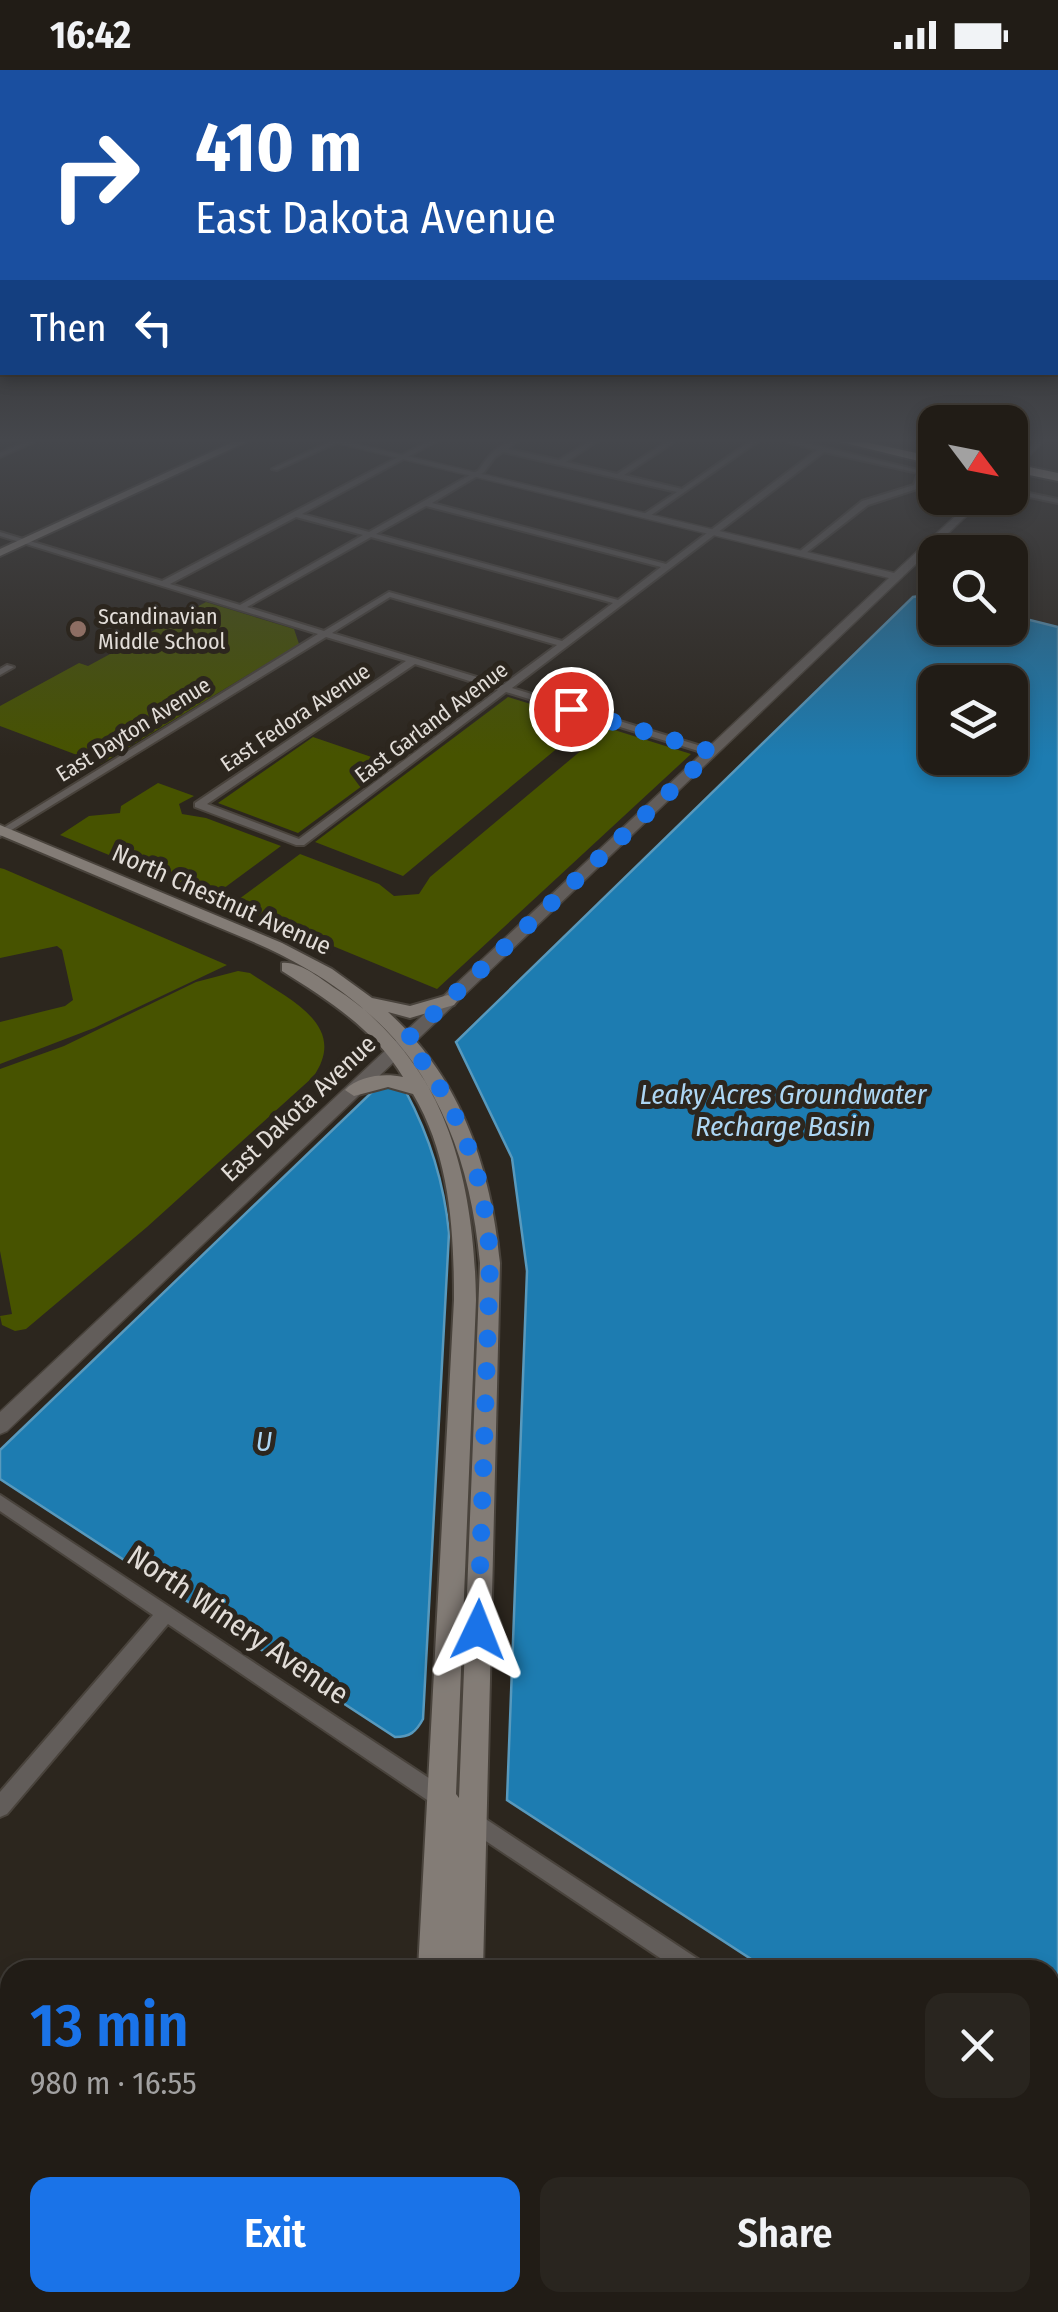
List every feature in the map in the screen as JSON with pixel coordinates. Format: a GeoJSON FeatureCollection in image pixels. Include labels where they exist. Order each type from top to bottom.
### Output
{"type":"FeatureCollection","features":[{"type":"Feature","properties":{"kind":"main road","name":"North Chestnut Avenue"},"geometry":{"type":"LineString","coordinates":[[1,835],[198,920],[298,956],[364,999],[400,1046]]}},
{"type":"Feature","properties":{"kind":"main road","name":"North Chestnut Avenue"},"geometry":{"type":"LineString","coordinates":[[198,920],[320,986],[400,1046]]}},
{"type":"Feature","properties":{"kind":"main road"},"geometry":{"type":"LineString","coordinates":[[364,999],[410,1012],[448,1001]]}},
{"type":"Feature","properties":{"kind":"main road"},"geometry":{"type":"LineString","coordinates":[[400,1046],[438,1122],[458,1178],[466,1243],[434,1960]]}},
{"type":"Feature","properties":{"kind":"main road"},"geometry":{"type":"LineString","coordinates":[[400,1046],[440,1084],[478,1170],[488,1224],[490,1288],[468,1960]]}},
{"type":"Feature","properties":{"kind":"main road"},"geometry":{"type":"LineString","coordinates":[[354,1090],[372,1082],[395,1080],[421,1090]]}},
{"type":"Feature","properties":{"kind":"main road"},"geometry":{"type":"LineString","coordinates":[[442,1798],[456,1824],[452,1932],[457,1960]]}},
{"type":"Feature","properties":{"kind":"street"},"geometry":{"type":"LineString","coordinates":[[42,547],[712,752]]}},
{"type":"Feature","properties":{"kind":"street"},"geometry":{"type":"LineString","coordinates":[[163,584],[233,547]]}},
{"type":"Feature","properties":{"kind":"street"},"geometry":{"type":"LineString","coordinates":[[240,608],[349,547]]}},
{"type":"Feature","properties":{"kind":"street"},"geometry":{"type":"LineString","coordinates":[[413,547],[616,602]]}},
{"type":"Feature","properties":{"kind":"street"},"geometry":{"type":"LineString","coordinates":[[592,547],[666,566]]}},
{"type":"Feature","properties":{"kind":"street","name":"East Garland Avenue"},"geometry":{"type":"LineString","coordinates":[[300,843],[692,547]]}},
{"type":"Feature","properties":{"kind":"street"},"geometry":{"type":"LineString","coordinates":[[772,547],[897,577]]}},
{"type":"Feature","properties":{"kind":"street"},"geometry":{"type":"LineString","coordinates":[[802,554],[811,547]]}},
{"type":"Feature","properties":{"kind":"street","name":"East Dakota Avenue"},"geometry":{"type":"LineString","coordinates":[[0,1425],[929,547]]}},
{"type":"Feature","properties":{"kind":"street","name":"East Dayton Avenue"},"geometry":{"type":"LineString","coordinates":[[1,835],[389,594],[562,644]]}},
{"type":"Feature","properties":{"kind":"street","name":"East Fedora Avenue"},"geometry":{"type":"LineString","coordinates":[[300,843],[199,805],[413,661]]}},
{"type":"Feature","properties":{"kind":"street","name":"North Winery Avenue"},"geometry":{"type":"LineString","coordinates":[[0,1502],[442,1798]]}},
{"type":"Feature","properties":{"kind":"street"},"geometry":{"type":"LineString","coordinates":[[0,1808],[166,1613]]}},
{"type":"Feature","properties":{"kind":"street"},"geometry":{"type":"LineString","coordinates":[[472,1820],[682,1960]]}},
{"type":"Feature","properties":{"kind":"green space"},"geometry":{"type":"Polygon","coordinates":[[[206,602],[294,629],[299,644],[101,764],[0,726],[0,706],[79,663],[88,666],[206,602]]]}},
{"type":"Feature","properties":{"kind":"green space"},"geometry":{"type":"Polygon","coordinates":[[[508,697],[589,722],[403,876],[315,842],[508,697]]]}},
{"type":"Feature","properties":{"kind":"green space"},"geometry":{"type":"Polygon","coordinates":[[[608,728],[691,754],[437,989],[235,902],[300,854],[379,884],[394,896],[419,894],[430,877],[608,728]]]}},
{"type":"Feature","properties":{"kind":"green space"},"geometry":{"type":"Polygon","coordinates":[[[313,737],[392,764],[298,833],[218,803],[313,737]]]}},
{"type":"Feature","properties":{"kind":"green space"},"geometry":{"type":"Polygon","coordinates":[[[158,783],[194,796],[179,804],[182,814],[206,818],[281,846],[216,894],[190,888],[60,835],[89,816],[120,813],[121,806],[158,783]]]}},
{"type":"Feature","properties":{"kind":"green space"},"geometry":{"type":"Polygon","coordinates":[[[0,868],[227,965],[94,1028],[0,1064],[0,1022],[65,1006],[73,1000],[62,950],[57,946],[0,958],[0,868]]]}},
{"type":"Feature","properties":{"kind":"green space"},"geometry":{"type":"Polygon","coordinates":[[[238,971],[250,973],[310,1015],[324,1042],[322,1059],[313,1077],[147,1227],[26,1329],[15,1331],[2,1325],[0,1316],[12,1314],[0,1251],[0,1069],[64,1046],[196,982],[238,971]]]}},
{"type":"Feature","properties":{"kind":"water","name":"Leaky Acres Groundwater Recharge Basin"},"geometry":{"type":"Polygon","coordinates":[[[918,596],[918,645],[1028,645],[1028,620],[1058,627],[1058,1960],[753,1960],[507,1800],[527,1271],[512,1158],[456,1042],[913,597],[918,596]]]}},
{"type":"Feature","properties":{"kind":"water","name":"U"},"geometry":{"type":"Polygon","coordinates":[[[385,1086],[406,1092],[422,1126],[440,1178],[449,1233],[423,1719],[412,1733],[395,1737],[0,1479],[0,1450],[373,1091],[385,1086]]]}},
{"type":"Feature","properties":{"kind":"place","name":"Scandinavian Middle School"},"geometry":{"type":"Point","coordinates":[78,629]}},
{"type":"Feature","properties":{"kind":"route"},"geometry":{"type":"LineString","coordinates":[[478,1630],[490,1263],[486,1206],[478,1170],[452,1107],[433,1074],[406,1040],[712,752],[571,709]]}}]}
